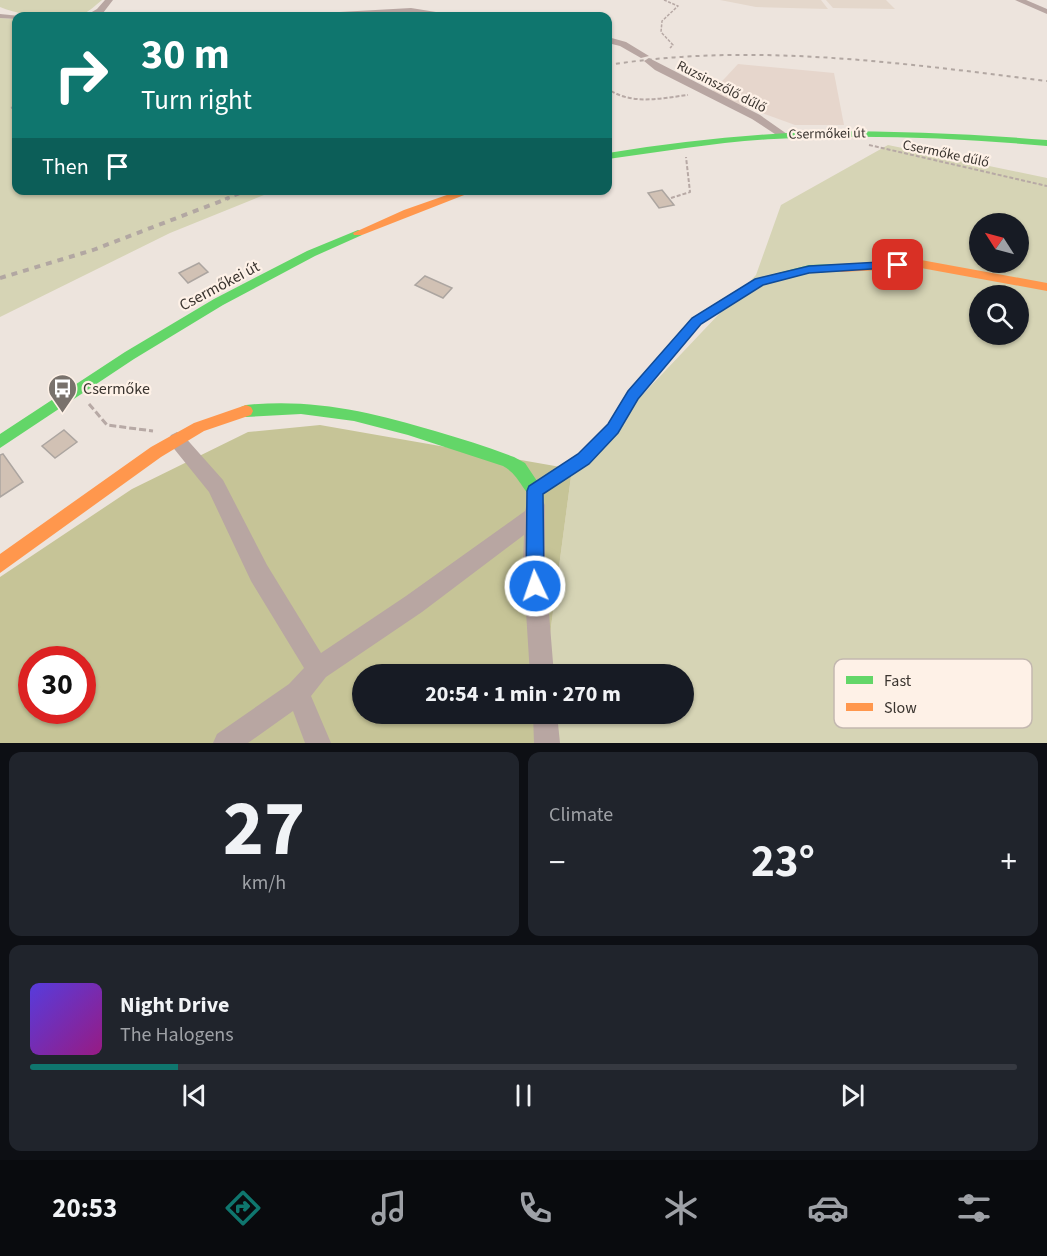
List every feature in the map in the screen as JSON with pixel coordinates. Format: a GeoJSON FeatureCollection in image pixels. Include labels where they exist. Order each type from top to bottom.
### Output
{"type":"FeatureCollection","features":[{"type":"Feature","properties":{"kind":"main road","name":"Csermőkei út"},"geometry":{"type":"LineString","coordinates":[[612,155],[678,143],[834,129],[953,134],[1047,143]]}},
{"type":"Feature","properties":{"kind":"main road","name":"Csermőkei út"},"geometry":{"type":"LineString","coordinates":[[0,442],[155,339],[234,294],[376,226],[459,195]]}},
{"type":"Feature","properties":{"kind":"main road"},"geometry":{"type":"LineString","coordinates":[[0,564],[156,452],[199,427],[235,413],[264,408],[303,408],[350,413],[492,455],[519,467],[535,491],[554,480],[591,452],[613,428],[633,395],[696,321],[759,282],[809,269],[921,264],[1047,287]]}},
{"type":"Feature","properties":{"kind":"street"},"geometry":{"type":"LineString","coordinates":[[98,12],[110,0]]}},
{"type":"Feature","properties":{"kind":"street"},"geometry":{"type":"LineString","coordinates":[[1019,0],[1047,12]]}},
{"type":"Feature","properties":{"kind":"street"},"geometry":{"type":"LineString","coordinates":[[375,12],[411,10],[427,12]]}},
{"type":"Feature","properties":{"kind":"street","name":"Ruzsinszőlő dűlő"},"geometry":{"type":"LineString","coordinates":[[612,41],[623,44],[663,71],[756,117],[782,134]]}},
{"type":"Feature","properties":{"kind":"street"},"geometry":{"type":"LineString","coordinates":[[177,440],[216,486],[259,573],[318,669]]}},
{"type":"Feature","properties":{"kind":"street"},"geometry":{"type":"LineString","coordinates":[[535,491],[534,564],[541,664]]}},
{"type":"Feature","properties":{"kind":"street"},"geometry":{"type":"LineString","coordinates":[[226,743],[298,693],[318,669],[414,604],[524,520],[534,515]]}},
{"type":"Feature","properties":{"kind":"street"},"geometry":{"type":"LineString","coordinates":[[298,693],[318,743]]}},
{"type":"Feature","properties":{"kind":"street"},"geometry":{"type":"LineString","coordinates":[[546,724],[547,743]]}},
{"type":"Feature","properties":{"kind":"path"},"geometry":{"type":"LineString","coordinates":[[664,0],[678,6],[662,21],[661,32],[673,45],[670,48]]}},
{"type":"Feature","properties":{"kind":"path"},"geometry":{"type":"LineString","coordinates":[[612,92],[623,98],[636,100],[707,93]]}},
{"type":"Feature","properties":{"kind":"path","name":"Csermőke dűlő"},"geometry":{"type":"LineString","coordinates":[[834,129],[885,151],[1047,186]]}},
{"type":"Feature","properties":{"kind":"path"},"geometry":{"type":"LineString","coordinates":[[671,198],[690,192],[685,155],[678,143]]}},
{"type":"Feature","properties":{"kind":"path"},"geometry":{"type":"LineString","coordinates":[[77,390],[107,425],[132,426],[166,434],[177,440]]}},
{"type":"Feature","properties":{"kind":"shaded area"},"geometry":{"type":"Polygon","coordinates":[[[0,0],[102,0],[86,12],[16,12],[0,7],[0,0]]]}},
{"type":"Feature","properties":{"kind":"shaded area"},"geometry":{"type":"Polygon","coordinates":[[[720,0],[821,0],[828,9],[756,7],[720,0]]]}},
{"type":"Feature","properties":{"kind":"shaded area"},"geometry":{"type":"Polygon","coordinates":[[[826,0],[886,0],[895,9],[833,8],[826,0]]]}},
{"type":"Feature","properties":{"kind":"shaded area"},"geometry":{"type":"Polygon","coordinates":[[[0,18],[12,19],[12,195],[264,195],[170,233],[0,317],[0,18]]]}},
{"type":"Feature","properties":{"kind":"shaded area"},"geometry":{"type":"Polygon","coordinates":[[[738,64],[834,73],[844,125],[795,125],[737,104],[712,92],[738,64]]]}},
{"type":"Feature","properties":{"kind":"shaded area"},"geometry":{"type":"Polygon","coordinates":[[[888,145],[1047,178],[1047,743],[542,743],[543,724],[694,724],[694,664],[548,664],[572,469],[756,275],[781,205],[888,145]]]}},
{"type":"Feature","properties":{"kind":"shaded area"},"geometry":{"type":"Polygon","coordinates":[[[320,425],[572,469],[548,664],[352,664],[352,724],[543,724],[542,743],[0,743],[0,577],[132,489],[248,432],[320,425]]]}},
{"type":"Feature","properties":{"kind":"building"},"geometry":{"type":"Polygon","coordinates":[[[662,190],[674,205],[659,208],[648,193],[662,190]]]}},
{"type":"Feature","properties":{"kind":"building"},"geometry":{"type":"Polygon","coordinates":[[[199,263],[208,272],[188,283],[179,273],[199,263]]]}},
{"type":"Feature","properties":{"kind":"building"},"geometry":{"type":"Polygon","coordinates":[[[425,276],[452,288],[443,298],[415,285],[425,276]]]}},
{"type":"Feature","properties":{"kind":"building"},"geometry":{"type":"Polygon","coordinates":[[[64,430],[77,442],[55,458],[42,446],[64,430]]]}},
{"type":"Feature","properties":{"kind":"building"},"geometry":{"type":"Polygon","coordinates":[[[3,454],[23,482],[0,497],[0,455],[3,454]]]}},
{"type":"Feature","properties":{"kind":"railway"},"geometry":{"type":"LineString","coordinates":[[612,64],[663,58],[772,55],[883,62],[1047,81]]}},
{"type":"Feature","properties":{"kind":"railway"},"geometry":{"type":"LineString","coordinates":[[225,199],[236,195]]}},
{"type":"Feature","properties":{"kind":"railway"},"geometry":{"type":"LineString","coordinates":[[0,278],[93,250],[229,198]]}},
{"type":"Feature","properties":{"kind":"traffic: fast"},"geometry":{"type":"LineString","coordinates":[[612,155],[719,141],[827,134],[936,135],[1047,143]]}},
{"type":"Feature","properties":{"kind":"traffic: fast"},"geometry":{"type":"LineString","coordinates":[[0,442],[174,328],[264,277],[358,233]]}},
{"type":"Feature","properties":{"kind":"traffic: fast"},"geometry":{"type":"LineString","coordinates":[[246,411],[301,408],[354,415],[408,429],[509,462],[520,468],[535,491],[583,459],[613,428],[633,395],[696,321],[759,282],[809,269],[841,268]]}},
{"type":"Feature","properties":{"kind":"traffic: slow"},"geometry":{"type":"LineString","coordinates":[[358,233],[457,195]]}},
{"type":"Feature","properties":{"kind":"traffic: slow"},"geometry":{"type":"LineString","coordinates":[[841,268],[921,264],[1047,287]]}},
{"type":"Feature","properties":{"kind":"traffic: slow"},"geometry":{"type":"LineString","coordinates":[[0,564],[156,452],[199,427],[246,411]]}},
{"type":"Feature","properties":{"kind":"place","name":"Csermőke"},"geometry":{"type":"Point","coordinates":[62,414]}},
{"type":"Feature","properties":{"kind":"route"},"geometry":{"type":"LineString","coordinates":[[535,586],[535,491],[584,459],[613,428],[633,395],[696,321],[759,282],[809,269],[898,265]]}}]}
